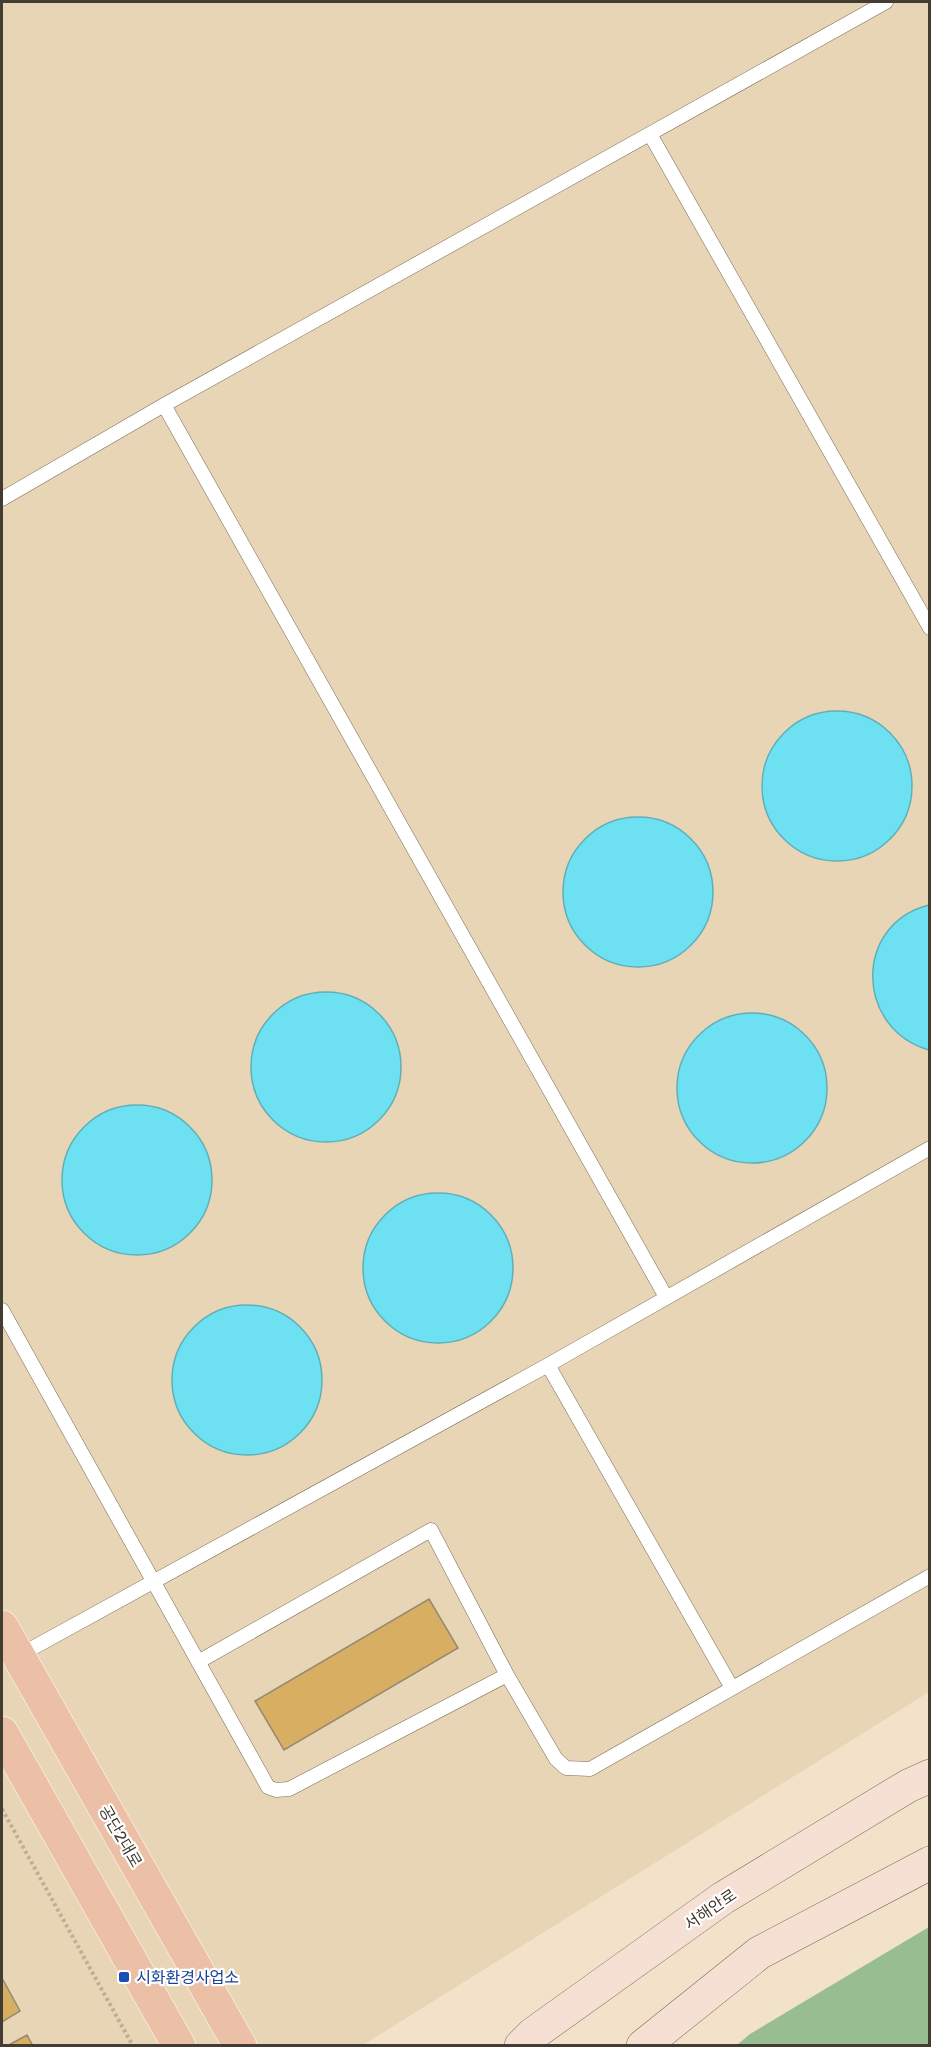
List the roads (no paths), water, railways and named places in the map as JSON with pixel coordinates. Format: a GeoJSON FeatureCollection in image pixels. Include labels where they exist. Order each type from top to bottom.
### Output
{"type":"FeatureCollection","features":[{"type":"Feature","properties":{"kind":"main road","name":"공단2대로"},"geometry":{"type":"LineString","coordinates":[[2,1627],[240,2046]]}},
{"type":"Feature","properties":{"kind":"main road"},"geometry":{"type":"LineString","coordinates":[[2,1733],[179,2046]]}},
{"type":"Feature","properties":{"kind":"main road","name":"서해안로"},"geometry":{"type":"LineString","coordinates":[[521,2046],[533,2034],[723,1898],[922,1777]]}},
{"type":"Feature","properties":{"kind":"main road"},"geometry":{"type":"LineString","coordinates":[[643,2046],[759,1953],[930,1863]]}},
{"type":"Feature","properties":{"kind":"lane"},"geometry":{"type":"LineString","coordinates":[[2,499],[164,405],[886,2]]}},
{"type":"Feature","properties":{"kind":"lane"},"geometry":{"type":"LineString","coordinates":[[650,134],[930,628]]}},
{"type":"Feature","properties":{"kind":"lane"},"geometry":{"type":"LineString","coordinates":[[164,405],[666,1297]]}},
{"type":"Feature","properties":{"kind":"lane"},"geometry":{"type":"LineString","coordinates":[[18,1656],[548,1365],[930,1148]]}},
{"type":"Feature","properties":{"kind":"lane"},"geometry":{"type":"LineString","coordinates":[[2,1310],[268,1787],[276,1790],[289,1790],[507,1675]]}},
{"type":"Feature","properties":{"kind":"lane"},"geometry":{"type":"LineString","coordinates":[[548,1365],[732,1688]]}},
{"type":"Feature","properties":{"kind":"lane"},"geometry":{"type":"LineString","coordinates":[[198,1662],[431,1530],[507,1675],[556,1759],[566,1768],[590,1769],[930,1576]]}},
{"type":"Feature","properties":{"kind":"water"},"geometry":{"type":"Polygon","coordinates":[[[837,711],[866,717],[890,733],[906,757],[912,786],[906,815],[890,839],[866,855],[837,861],[808,855],[784,839],[768,815],[762,786],[768,757],[784,733],[808,717],[837,711]]]}},
{"type":"Feature","properties":{"kind":"water"},"geometry":{"type":"Polygon","coordinates":[[[638,817],[667,823],[691,839],[707,863],[713,892],[707,921],[691,945],[667,961],[638,967],[609,961],[585,945],[569,921],[563,892],[569,863],[585,839],[609,823],[638,817]]]}},
{"type":"Feature","properties":{"kind":"water"},"geometry":{"type":"Polygon","coordinates":[[[930,905],[929,1050],[905,1039],[887,1021],[876,1000],[873,977],[876,954],[887,933],[904,916],[930,905]]]}},
{"type":"Feature","properties":{"kind":"water"},"geometry":{"type":"Polygon","coordinates":[[[326,992],[355,998],[379,1014],[395,1038],[401,1067],[395,1096],[379,1120],[355,1136],[326,1142],[297,1136],[273,1120],[257,1096],[251,1067],[257,1038],[273,1014],[297,998],[326,992]]]}},
{"type":"Feature","properties":{"kind":"water"},"geometry":{"type":"Polygon","coordinates":[[[752,1013],[781,1019],[805,1035],[821,1059],[827,1088],[821,1117],[805,1141],[781,1157],[752,1163],[723,1157],[699,1141],[683,1117],[677,1088],[683,1059],[699,1035],[723,1019],[752,1013]]]}},
{"type":"Feature","properties":{"kind":"water"},"geometry":{"type":"Polygon","coordinates":[[[137,1105],[166,1111],[190,1127],[206,1151],[212,1180],[206,1209],[190,1233],[166,1249],[137,1255],[108,1249],[84,1233],[68,1209],[62,1180],[68,1151],[84,1127],[108,1111],[137,1105]]]}},
{"type":"Feature","properties":{"kind":"water"},"geometry":{"type":"Polygon","coordinates":[[[438,1193],[467,1199],[491,1215],[507,1239],[513,1268],[507,1297],[491,1321],[467,1337],[438,1343],[409,1337],[385,1321],[369,1297],[363,1268],[369,1239],[385,1215],[409,1199],[438,1193]]]}},
{"type":"Feature","properties":{"kind":"water"},"geometry":{"type":"Polygon","coordinates":[[[247,1305],[276,1311],[300,1327],[316,1351],[322,1380],[316,1409],[300,1433],[276,1449],[247,1455],[218,1449],[194,1433],[178,1409],[172,1380],[178,1351],[194,1327],[218,1311],[247,1305]]]}},
{"type":"Feature","properties":{"kind":"place","name":"시화환경사업소"},"geometry":{"type":"Point","coordinates":[124,1977]}}]}
